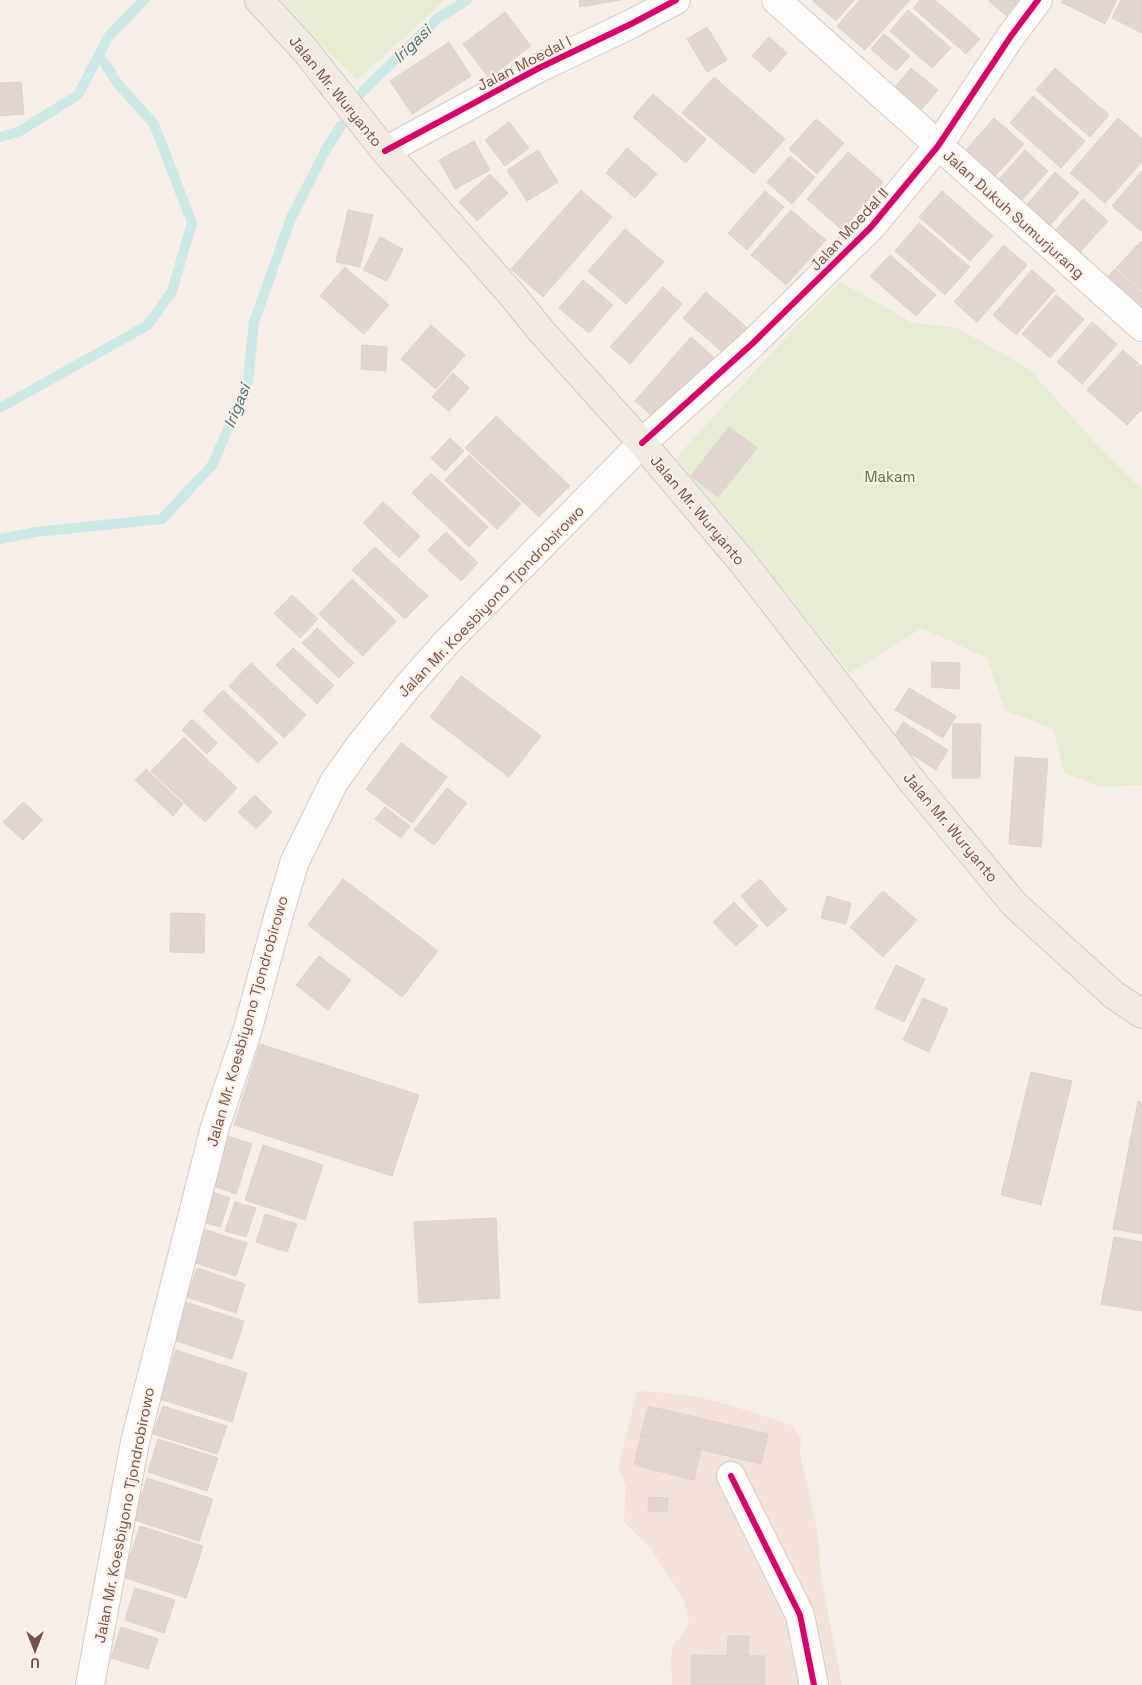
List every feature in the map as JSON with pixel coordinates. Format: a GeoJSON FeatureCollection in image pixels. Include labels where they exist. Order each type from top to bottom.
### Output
{"type":"FeatureCollection","features":[{"type":"Feature","properties":{"kind":"main road","name":"Jalan Mr. Wuryanto"},"geometry":{"type":"LineString","coordinates":[[259,0],[305,50],[384,151],[642,443],[744,564],[912,781],[1014,904],[1114,995],[1142,1014]]}},
{"type":"Feature","properties":{"kind":"street","name":"Jalan Moedal I"},"geometry":{"type":"LineString","coordinates":[[384,151],[540,68],[676,0]]}},
{"type":"Feature","properties":{"kind":"street","name":"Jalan Dukuh Sumurjurang"},"geometry":{"type":"LineString","coordinates":[[776,0],[1142,327]]}},
{"type":"Feature","properties":{"kind":"street","name":"Jalan Moedal II"},"geometry":{"type":"LineString","coordinates":[[642,443],[753,343],[871,227],[938,146],[1011,36],[1038,0]]}},
{"type":"Feature","properties":{"kind":"street","name":"Jalan Mr. Koesbiyono Tjondrobirowo"},"geometry":{"type":"LineString","coordinates":[[90,1685],[138,1433],[215,1127],[247,1032],[295,861],[334,782],[361,744],[408,686],[446,643],[642,443]]}},
{"type":"Feature","properties":{"kind":"street"},"geometry":{"type":"LineString","coordinates":[[731,1476],[800,1615],[814,1685]]}},
{"type":"Feature","properties":{"kind":"shaded area"},"geometry":{"type":"Polygon","coordinates":[[[637,1391],[698,1397],[729,1405],[792,1425],[801,1437],[800,1453],[817,1529],[821,1577],[842,1685],[672,1685],[671,1659],[673,1645],[684,1633],[689,1619],[685,1602],[650,1547],[624,1522],[626,1485],[618,1468],[637,1391]]]}},
{"type":"Feature","properties":{"kind":"green space"},"geometry":{"type":"Polygon","coordinates":[[[276,0],[445,0],[357,80],[276,0]]]}},
{"type":"Feature","properties":{"kind":"green space","name":"Makam"},"geometry":{"type":"Polygon","coordinates":[[[840,282],[913,323],[958,328],[1030,370],[1099,447],[1142,489],[1142,785],[1101,787],[1064,773],[1053,729],[1005,710],[987,658],[922,628],[850,673],[675,459],[801,321],[840,282]]]}},
{"type":"Feature","properties":{"kind":"building"},"geometry":{"type":"Polygon","coordinates":[[[579,0],[621,0],[580,7],[579,0]]]}},
{"type":"Feature","properties":{"kind":"building"},"geometry":{"type":"Polygon","coordinates":[[[812,0],[854,0],[836,21],[812,0]]]}},
{"type":"Feature","properties":{"kind":"building"},"geometry":{"type":"Polygon","coordinates":[[[860,0],[910,0],[865,50],[837,26],[860,0]]]}},
{"type":"Feature","properties":{"kind":"building"},"geometry":{"type":"Polygon","coordinates":[[[920,0],[935,0],[980,39],[966,54],[913,8],[920,0]]]}},
{"type":"Feature","properties":{"kind":"building"},"geometry":{"type":"Polygon","coordinates":[[[988,0],[1023,0],[1008,17],[988,0]]]}},
{"type":"Feature","properties":{"kind":"building"},"geometry":{"type":"Polygon","coordinates":[[[1063,0],[1117,0],[1105,24],[1061,2],[1063,0]]]}},
{"type":"Feature","properties":{"kind":"building"},"geometry":{"type":"Polygon","coordinates":[[[1121,0],[1142,0],[1142,33],[1112,18],[1121,0]]]}},
{"type":"Feature","properties":{"kind":"building"},"geometry":{"type":"Polygon","coordinates":[[[908,10],[951,48],[932,68],[890,31],[908,10]]]}},
{"type":"Feature","properties":{"kind":"building"},"geometry":{"type":"Polygon","coordinates":[[[505,12],[531,46],[489,78],[463,44],[505,12]]]}},
{"type":"Feature","properties":{"kind":"building"},"geometry":{"type":"Polygon","coordinates":[[[707,27],[727,60],[707,72],[687,39],[707,27]]]}},
{"type":"Feature","properties":{"kind":"building"},"geometry":{"type":"Polygon","coordinates":[[[884,34],[910,56],[896,71],[871,49],[884,34]]]}},
{"type":"Feature","properties":{"kind":"building"},"geometry":{"type":"Polygon","coordinates":[[[769,37],[787,53],[770,72],[752,56],[769,37]]]}},
{"type":"Feature","properties":{"kind":"building"},"geometry":{"type":"Polygon","coordinates":[[[449,42],[471,76],[412,114],[390,81],[449,42]]]}},
{"type":"Feature","properties":{"kind":"building"},"geometry":{"type":"Polygon","coordinates":[[[911,68],[938,90],[921,110],[895,87],[911,68]]]}},
{"type":"Feature","properties":{"kind":"building"},"geometry":{"type":"Polygon","coordinates":[[[1055,68],[1109,115],[1090,137],[1036,90],[1055,68]]]}},
{"type":"Feature","properties":{"kind":"building"},"geometry":{"type":"Polygon","coordinates":[[[714,77],[785,139],[754,174],[682,113],[714,77]]]}},
{"type":"Feature","properties":{"kind":"building"},"geometry":{"type":"Polygon","coordinates":[[[21,82],[24,114],[0,116],[0,83],[21,82]]]}},
{"type":"Feature","properties":{"kind":"building"},"geometry":{"type":"Polygon","coordinates":[[[653,94],[706,139],[686,163],[633,117],[653,94]]]}},
{"type":"Feature","properties":{"kind":"building"},"geometry":{"type":"Polygon","coordinates":[[[1033,96],[1085,141],[1061,168],[1010,123],[1033,96]]]}},
{"type":"Feature","properties":{"kind":"building"},"geometry":{"type":"Polygon","coordinates":[[[994,118],[1024,144],[986,186],[957,160],[994,118]]]}},
{"type":"Feature","properties":{"kind":"building"},"geometry":{"type":"Polygon","coordinates":[[[1118,118],[1142,139],[1142,162],[1105,203],[1070,173],[1118,118]]]}},
{"type":"Feature","properties":{"kind":"building"},"geometry":{"type":"Polygon","coordinates":[[[816,119],[844,143],[817,174],[789,149],[816,119]]]}},
{"type":"Feature","properties":{"kind":"building"},"geometry":{"type":"Polygon","coordinates":[[[509,122],[529,148],[505,166],[485,140],[509,122]]]}},
{"type":"Feature","properties":{"kind":"building"},"geometry":{"type":"Polygon","coordinates":[[[474,141],[490,170],[455,189],[439,160],[474,141]]]}},
{"type":"Feature","properties":{"kind":"building"},"geometry":{"type":"Polygon","coordinates":[[[627,148],[657,174],[635,198],[606,173],[627,148]]]}},
{"type":"Feature","properties":{"kind":"building"},"geometry":{"type":"Polygon","coordinates":[[[538,150],[558,182],[527,201],[507,170],[538,150]]]}},
{"type":"Feature","properties":{"kind":"building"},"geometry":{"type":"Polygon","coordinates":[[[1025,150],[1048,171],[1013,210],[990,189],[1025,150]]]}},
{"type":"Feature","properties":{"kind":"building"},"geometry":{"type":"Polygon","coordinates":[[[848,152],[883,182],[842,230],[807,199],[848,152]]]}},
{"type":"Feature","properties":{"kind":"building"},"geometry":{"type":"Polygon","coordinates":[[[790,156],[815,177],[792,204],[767,182],[790,156]]]}},
{"type":"Feature","properties":{"kind":"building"},"geometry":{"type":"Polygon","coordinates":[[[1142,171],[1142,230],[1141,231],[1112,206],[1142,171]]]}},
{"type":"Feature","properties":{"kind":"building"},"geometry":{"type":"Polygon","coordinates":[[[1055,172],[1079,193],[1040,236],[1017,216],[1055,172]]]}},
{"type":"Feature","properties":{"kind":"building"},"geometry":{"type":"Polygon","coordinates":[[[490,174],[508,193],[477,221],[459,202],[490,174]]]}},
{"type":"Feature","properties":{"kind":"building"},"geometry":{"type":"Polygon","coordinates":[[[581,190],[612,217],[543,297],[511,269],[581,190]]]}},
{"type":"Feature","properties":{"kind":"building"},"geometry":{"type":"Polygon","coordinates":[[[765,191],[784,207],[747,250],[728,233],[765,191]]]}},
{"type":"Feature","properties":{"kind":"building"},"geometry":{"type":"Polygon","coordinates":[[[942,191],[993,236],[970,261],[919,217],[942,191]]]}},
{"type":"Feature","properties":{"kind":"building"},"geometry":{"type":"Polygon","coordinates":[[[1083,199],[1108,221],[1070,263],[1045,242],[1083,199]]]}},
{"type":"Feature","properties":{"kind":"building"},"geometry":{"type":"Polygon","coordinates":[[[348,210],[373,215],[360,267],[336,262],[348,210]]]}},
{"type":"Feature","properties":{"kind":"building"},"geometry":{"type":"Polygon","coordinates":[[[791,210],[826,240],[786,285],[751,255],[791,210]]]}},
{"type":"Feature","properties":{"kind":"building"},"geometry":{"type":"Polygon","coordinates":[[[919,223],[970,267],[945,295],[895,251],[919,223]]]}},
{"type":"Feature","properties":{"kind":"building"},"geometry":{"type":"Polygon","coordinates":[[[625,229],[664,262],[626,304],[588,271],[625,229]]]}},
{"type":"Feature","properties":{"kind":"building"},"geometry":{"type":"Polygon","coordinates":[[[380,237],[403,249],[387,281],[363,270],[380,237]]]}},
{"type":"Feature","properties":{"kind":"building"},"geometry":{"type":"Polygon","coordinates":[[[1142,242],[1142,290],[1116,268],[1142,242]]]}},
{"type":"Feature","properties":{"kind":"building"},"geometry":{"type":"Polygon","coordinates":[[[1004,245],[1027,265],[977,322],[954,302],[1004,245]]]}},
{"type":"Feature","properties":{"kind":"building"},"geometry":{"type":"Polygon","coordinates":[[[890,255],[936,295],[916,316],[870,276],[890,255]]]}},
{"type":"Feature","properties":{"kind":"building"},"geometry":{"type":"Polygon","coordinates":[[[345,267],[389,305],[364,334],[320,296],[345,267]]]}},
{"type":"Feature","properties":{"kind":"building"},"geometry":{"type":"Polygon","coordinates":[[[1115,269],[1142,292],[1142,311],[1099,287],[1115,269]]]}},
{"type":"Feature","properties":{"kind":"building"},"geometry":{"type":"Polygon","coordinates":[[[1032,270],[1055,290],[1016,335],[993,315],[1032,270]]]}},
{"type":"Feature","properties":{"kind":"building"},"geometry":{"type":"Polygon","coordinates":[[[583,280],[613,305],[589,333],[559,308],[583,280]]]}},
{"type":"Feature","properties":{"kind":"building"},"geometry":{"type":"Polygon","coordinates":[[[663,287],[682,304],[630,364],[610,347],[663,287]]]}},
{"type":"Feature","properties":{"kind":"building"},"geometry":{"type":"Polygon","coordinates":[[[706,292],[751,331],[728,357],[683,318],[706,292]]]}},
{"type":"Feature","properties":{"kind":"building"},"geometry":{"type":"Polygon","coordinates":[[[1056,295],[1084,319],[1050,358],[1022,334],[1056,295]]]}},
{"type":"Feature","properties":{"kind":"building"},"geometry":{"type":"Polygon","coordinates":[[[1092,322],[1117,344],[1082,384],[1057,362],[1092,322]]]}},
{"type":"Feature","properties":{"kind":"building"},"geometry":{"type":"Polygon","coordinates":[[[431,325],[465,355],[436,389],[401,359],[431,325]]]}},
{"type":"Feature","properties":{"kind":"building"},"geometry":{"type":"Polygon","coordinates":[[[691,337],[717,360],[661,424],[635,401],[691,337]]]}},
{"type":"Feature","properties":{"kind":"building"},"geometry":{"type":"Polygon","coordinates":[[[362,345],[387,347],[386,371],[361,369],[362,345]]]}},
{"type":"Feature","properties":{"kind":"building"},"geometry":{"type":"Polygon","coordinates":[[[1123,350],[1142,367],[1142,409],[1127,425],[1087,390],[1123,350]]]}},
{"type":"Feature","properties":{"kind":"building"},"geometry":{"type":"Polygon","coordinates":[[[453,373],[469,388],[449,411],[432,397],[453,373]]]}},
{"type":"Feature","properties":{"kind":"building"},"geometry":{"type":"Polygon","coordinates":[[[496,416],[570,486],[539,517],[465,448],[496,416]]]}},
{"type":"Feature","properties":{"kind":"building"},"geometry":{"type":"Polygon","coordinates":[[[729,427],[757,448],[718,497],[691,476],[729,427]]]}},
{"type":"Feature","properties":{"kind":"building"},"geometry":{"type":"Polygon","coordinates":[[[450,438],[464,451],[445,471],[431,458],[450,438]]]}},
{"type":"Feature","properties":{"kind":"building"},"geometry":{"type":"Polygon","coordinates":[[[469,455],[521,504],[497,529],[445,480],[469,455]]]}},
{"type":"Feature","properties":{"kind":"building"},"geometry":{"type":"Polygon","coordinates":[[[431,473],[488,527],[469,547],[412,493],[431,473]]]}},
{"type":"Feature","properties":{"kind":"building"},"geometry":{"type":"Polygon","coordinates":[[[383,502],[420,536],[399,558],[363,523],[383,502]]]}},
{"type":"Feature","properties":{"kind":"building"},"geometry":{"type":"Polygon","coordinates":[[[446,532],[478,563],[461,581],[428,550],[446,532]]]}},
{"type":"Feature","properties":{"kind":"building"},"geometry":{"type":"Polygon","coordinates":[[[375,547],[428,596],[405,619],[352,570],[375,547]]]}},
{"type":"Feature","properties":{"kind":"building"},"geometry":{"type":"Polygon","coordinates":[[[352,579],[396,621],[363,656],[319,614],[352,579]]]}},
{"type":"Feature","properties":{"kind":"building"},"geometry":{"type":"Polygon","coordinates":[[[292,595],[318,619],[300,638],[274,613],[292,595]]]}},
{"type":"Feature","properties":{"kind":"building"},"geometry":{"type":"Polygon","coordinates":[[[317,628],[354,663],[339,678],[302,643],[317,628]]]}},
{"type":"Feature","properties":{"kind":"building"},"geometry":{"type":"Polygon","coordinates":[[[293,648],[334,685],[317,704],[276,665],[293,648]]]}},
{"type":"Feature","properties":{"kind":"building"},"geometry":{"type":"Polygon","coordinates":[[[932,662],[960,663],[959,689],[931,687],[932,662]]]}},
{"type":"Feature","properties":{"kind":"building"},"geometry":{"type":"Polygon","coordinates":[[[251,663],[306,715],[284,738],[229,686],[251,663]]]}},
{"type":"Feature","properties":{"kind":"building"},"geometry":{"type":"Polygon","coordinates":[[[461,676],[541,736],[509,777],[430,717],[461,676]]]}},
{"type":"Feature","properties":{"kind":"building"},"geometry":{"type":"Polygon","coordinates":[[[909,688],[956,716],[943,738],[895,710],[909,688]]]}},
{"type":"Feature","properties":{"kind":"building"},"geometry":{"type":"Polygon","coordinates":[[[223,690],[278,743],[258,763],[203,711],[223,690]]]}},
{"type":"Feature","properties":{"kind":"building"},"geometry":{"type":"Polygon","coordinates":[[[192,719],[217,743],[207,754],[182,730],[192,719]]]}},
{"type":"Feature","properties":{"kind":"building"},"geometry":{"type":"Polygon","coordinates":[[[903,722],[948,750],[936,770],[891,741],[903,722]]]}},
{"type":"Feature","properties":{"kind":"building"},"geometry":{"type":"Polygon","coordinates":[[[953,724],[981,724],[980,778],[952,778],[953,724]]]}},
{"type":"Feature","properties":{"kind":"building"},"geometry":{"type":"Polygon","coordinates":[[[184,737],[237,788],[205,822],[151,771],[184,737]]]}},
{"type":"Feature","properties":{"kind":"building"},"geometry":{"type":"Polygon","coordinates":[[[401,743],[447,777],[412,823],[366,789],[401,743]]]}},
{"type":"Feature","properties":{"kind":"building"},"geometry":{"type":"Polygon","coordinates":[[[1015,757],[1048,759],[1041,847],[1009,844],[1015,757]]]}},
{"type":"Feature","properties":{"kind":"building"},"geometry":{"type":"Polygon","coordinates":[[[146,769],[183,804],[173,816],[135,780],[146,769]]]}},
{"type":"Feature","properties":{"kind":"building"},"geometry":{"type":"Polygon","coordinates":[[[447,788],[467,803],[434,845],[414,830],[447,788]]]}},
{"type":"Feature","properties":{"kind":"building"},"geometry":{"type":"Polygon","coordinates":[[[255,795],[272,812],[256,829],[238,812],[255,795]]]}},
{"type":"Feature","properties":{"kind":"building"},"geometry":{"type":"Polygon","coordinates":[[[23,802],[43,820],[23,840],[3,822],[23,802]]]}},
{"type":"Feature","properties":{"kind":"building"},"geometry":{"type":"Polygon","coordinates":[[[385,807],[410,826],[401,838],[375,819],[385,807]]]}},
{"type":"Feature","properties":{"kind":"building"},"geometry":{"type":"Polygon","coordinates":[[[343,879],[438,951],[402,997],[308,925],[343,879]]]}},
{"type":"Feature","properties":{"kind":"building"},"geometry":{"type":"Polygon","coordinates":[[[760,879],[787,910],[767,927],[741,896],[760,879]]]}},
{"type":"Feature","properties":{"kind":"building"},"geometry":{"type":"Polygon","coordinates":[[[883,891],[917,920],[883,957],[850,927],[883,891]]]}},
{"type":"Feature","properties":{"kind":"building"},"geometry":{"type":"Polygon","coordinates":[[[827,896],[851,903],[846,924],[821,918],[827,896]]]}},
{"type":"Feature","properties":{"kind":"building"},"geometry":{"type":"Polygon","coordinates":[[[734,902],[758,926],[736,946],[713,922],[734,902]]]}},
{"type":"Feature","properties":{"kind":"building"},"geometry":{"type":"Polygon","coordinates":[[[171,913],[205,914],[204,953],[170,952],[171,913]]]}},
{"type":"Feature","properties":{"kind":"building"},"geometry":{"type":"Polygon","coordinates":[[[319,956],[351,980],[328,1010],[296,985],[319,956]]]}},
{"type":"Feature","properties":{"kind":"building"},"geometry":{"type":"Polygon","coordinates":[[[896,965],[925,979],[904,1022],[875,1008],[896,965]]]}},
{"type":"Feature","properties":{"kind":"building"},"geometry":{"type":"Polygon","coordinates":[[[923,998],[948,1009],[929,1052],[903,1040],[923,998]]]}},
{"type":"Feature","properties":{"kind":"building"},"geometry":{"type":"Polygon","coordinates":[[[260,1044],[419,1095],[392,1176],[234,1125],[260,1044]]]}},
{"type":"Feature","properties":{"kind":"building"},"geometry":{"type":"Polygon","coordinates":[[[1031,1072],[1072,1081],[1041,1205],[1001,1195],[1031,1072]]]}},
{"type":"Feature","properties":{"kind":"building"},"geometry":{"type":"Polygon","coordinates":[[[1138,1101],[1142,1102],[1142,1234],[1113,1229],[1138,1101]]]}},
{"type":"Feature","properties":{"kind":"building"},"geometry":{"type":"Polygon","coordinates":[[[227,1136],[252,1144],[236,1194],[211,1185],[227,1136]]]}},
{"type":"Feature","properties":{"kind":"building"},"geometry":{"type":"Polygon","coordinates":[[[263,1145],[323,1165],[305,1220],[245,1200],[263,1145]]]}},
{"type":"Feature","properties":{"kind":"building"},"geometry":{"type":"Polygon","coordinates":[[[213,1192],[230,1198],[220,1227],[203,1222],[213,1192]]]}},
{"type":"Feature","properties":{"kind":"building"},"geometry":{"type":"Polygon","coordinates":[[[235,1202],[256,1208],[246,1237],[225,1231],[235,1202]]]}},
{"type":"Feature","properties":{"kind":"building"},"geometry":{"type":"Polygon","coordinates":[[[265,1214],[297,1224],[287,1252],[256,1242],[265,1214]]]}},
{"type":"Feature","properties":{"kind":"building"},"geometry":{"type":"Polygon","coordinates":[[[496,1218],[500,1298],[419,1303],[414,1222],[496,1218]]]}},
{"type":"Feature","properties":{"kind":"building"},"geometry":{"type":"Polygon","coordinates":[[[197,1227],[247,1243],[236,1276],[186,1260],[197,1227]]]}},
{"type":"Feature","properties":{"kind":"building"},"geometry":{"type":"Polygon","coordinates":[[[1114,1237],[1142,1242],[1142,1311],[1101,1304],[1114,1237]]]}},
{"type":"Feature","properties":{"kind":"building"},"geometry":{"type":"Polygon","coordinates":[[[197,1268],[245,1284],[236,1313],[187,1297],[197,1268]]]}},
{"type":"Feature","properties":{"kind":"building"},"geometry":{"type":"Polygon","coordinates":[[[182,1301],[244,1321],[232,1359],[170,1339],[182,1301]]]}},
{"type":"Feature","properties":{"kind":"building"},"geometry":{"type":"Polygon","coordinates":[[[176,1350],[247,1373],[232,1422],[160,1399],[176,1350]]]}},
{"type":"Feature","properties":{"kind":"building"},"geometry":{"type":"Polygon","coordinates":[[[163,1406],[227,1426],[217,1454],[153,1434],[163,1406]]]}},
{"type":"Feature","properties":{"kind":"building"},"geometry":{"type":"Polygon","coordinates":[[[648,1406],[768,1434],[761,1464],[641,1435],[648,1406]]]}},
{"type":"Feature","properties":{"kind":"building"},"geometry":{"type":"Polygon","coordinates":[[[641,1435],[701,1450],[694,1480],[634,1465],[641,1435]]]}},
{"type":"Feature","properties":{"kind":"building"},"geometry":{"type":"Polygon","coordinates":[[[158,1439],[218,1458],[207,1491],[148,1472],[158,1439]]]}},
{"type":"Feature","properties":{"kind":"building"},"geometry":{"type":"Polygon","coordinates":[[[147,1478],[213,1499],[199,1541],[134,1520],[147,1478]]]}},
{"type":"Feature","properties":{"kind":"building"},"geometry":{"type":"Polygon","coordinates":[[[649,1497],[668,1498],[667,1512],[648,1511],[649,1497]]]}},
{"type":"Feature","properties":{"kind":"building"},"geometry":{"type":"Polygon","coordinates":[[[140,1526],[203,1546],[186,1598],[123,1577],[140,1526]]]}},
{"type":"Feature","properties":{"kind":"building"},"geometry":{"type":"Polygon","coordinates":[[[135,1588],[175,1600],[164,1633],[125,1620],[135,1588]]]}},
{"type":"Feature","properties":{"kind":"building"},"geometry":{"type":"Polygon","coordinates":[[[121,1627],[158,1639],[148,1669],[111,1658],[121,1627]]]}},
{"type":"Feature","properties":{"kind":"building"},"geometry":{"type":"Polygon","coordinates":[[[728,1636],[749,1636],[749,1656],[727,1656],[728,1636]]]}},
{"type":"Feature","properties":{"kind":"building"},"geometry":{"type":"Polygon","coordinates":[[[691,1655],[765,1656],[765,1685],[691,1685],[691,1655]]]}},
{"type":"Feature","properties":{"kind":"waterway"},"geometry":{"type":"LineString","coordinates":[[0,137],[20,131],[78,95],[109,36],[144,0]]}},
{"type":"Feature","properties":{"kind":"waterway","name":"Irigasi"},"geometry":{"type":"LineString","coordinates":[[361,93],[437,19],[467,0]]}},
{"type":"Feature","properties":{"kind":"waterway","name":"Irigasi"},"geometry":{"type":"LineString","coordinates":[[0,408],[148,325],[172,291],[192,223],[154,124],[118,84],[99,55]]}},
{"type":"Feature","properties":{"kind":"waterway","name":"Irigasi"},"geometry":{"type":"LineString","coordinates":[[0,539],[36,532],[162,519],[213,464],[248,382],[254,322],[291,218],[325,151],[341,126]]}},
{"type":"Feature","properties":{"kind":"cycle path"},"geometry":{"type":"LineString","coordinates":[[385,151],[539,68],[676,0]]}},
{"type":"Feature","properties":{"kind":"cycle path"},"geometry":{"type":"LineString","coordinates":[[642,443],[753,343],[871,227],[938,146],[1011,36],[1038,0]]}},
{"type":"Feature","properties":{"kind":"cycle path"},"geometry":{"type":"LineString","coordinates":[[731,1476],[800,1615],[814,1685]]}}]}
